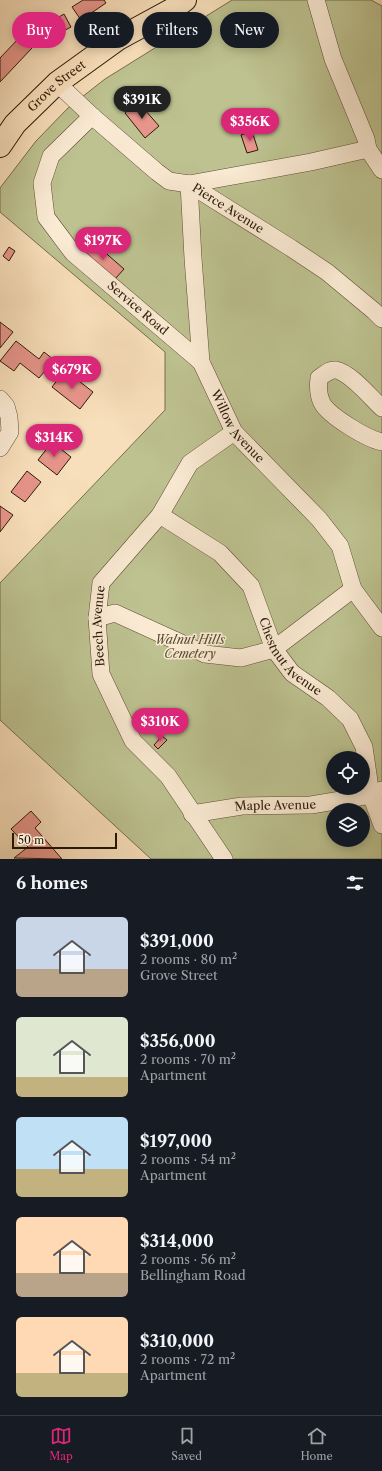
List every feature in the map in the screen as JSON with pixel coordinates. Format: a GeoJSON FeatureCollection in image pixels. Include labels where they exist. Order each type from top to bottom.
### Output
{"type":"FeatureCollection","features":[{"type":"Feature","properties":{"kind":"main road","name":"Grove Street"},"geometry":{"type":"LineString","coordinates":[[0,146],[16,124],[57,83],[118,39],[185,0]]}},
{"type":"Feature","properties":{"kind":"street"},"geometry":{"type":"LineString","coordinates":[[316,0],[333,59],[366,139],[375,152],[382,170]]}},
{"type":"Feature","properties":{"kind":"street","name":"Pierce Avenue"},"geometry":{"type":"LineString","coordinates":[[57,83],[92,116],[169,181],[189,184],[327,272],[382,319]]}},
{"type":"Feature","properties":{"kind":"street","name":"Service Road"},"geometry":{"type":"LineString","coordinates":[[92,116],[51,156],[42,183],[46,217],[74,253],[201,362]]}},
{"type":"Feature","properties":{"kind":"street"},"geometry":{"type":"LineString","coordinates":[[189,184],[375,152]]}},
{"type":"Feature","properties":{"kind":"street","name":"Willow Avenue"},"geometry":{"type":"LineString","coordinates":[[189,184],[201,362],[234,432],[319,519],[340,546],[353,589],[382,628]]}},
{"type":"Feature","properties":{"kind":"street"},"geometry":{"type":"LineString","coordinates":[[382,408],[347,375],[335,370],[329,371],[319,378],[318,388],[322,403],[336,417],[356,430],[382,442]]}},
{"type":"Feature","properties":{"kind":"street"},"geometry":{"type":"LineString","coordinates":[[0,399],[6,406],[9,417],[10,432],[0,448]]}},
{"type":"Feature","properties":{"kind":"street","name":"Beech Avenue"},"geometry":{"type":"LineString","coordinates":[[224,859],[192,814],[168,776],[133,742],[101,674],[97,618],[101,583],[160,515],[190,463],[234,432]]}},
{"type":"Feature","properties":{"kind":"street","name":"Chestnut Avenue"},"geometry":{"type":"LineString","coordinates":[[160,515],[220,553],[251,586],[274,648],[292,673],[328,698],[350,719],[364,747],[376,792],[382,825]]}},
{"type":"Feature","properties":{"kind":"street"},"geometry":{"type":"LineString","coordinates":[[97,618],[115,613],[205,654],[240,658],[274,648],[353,589]]}},
{"type":"Feature","properties":{"kind":"street","name":"Maple Avenue"},"geometry":{"type":"LineString","coordinates":[[192,814],[242,806],[311,805],[376,792]]}},
{"type":"Feature","properties":{"kind":"green space","name":"Walnut Hills Cemetery"},"geometry":{"type":"Polygon","coordinates":[[[232,0],[371,0],[382,6],[382,859],[151,859],[0,720],[0,583],[165,410],[165,352],[0,212],[0,188],[36,141],[68,108],[105,79],[155,48],[212,48],[212,12],[232,0]]]}},
{"type":"Feature","properties":{"kind":"building"},"geometry":{"type":"Polygon","coordinates":[[[83,0],[104,0],[106,3],[93,12],[75,12],[72,7],[83,0]]]}},
{"type":"Feature","properties":{"kind":"building"},"geometry":{"type":"Polygon","coordinates":[[[66,18],[71,27],[66,30],[66,18]]]}},
{"type":"Feature","properties":{"kind":"building"},"geometry":{"type":"Polygon","coordinates":[[[12,45],[12,48],[32,48],[0,82],[0,58],[12,45]]]}},
{"type":"Feature","properties":{"kind":"building"},"geometry":{"type":"Polygon","coordinates":[[[144,102],[148,107],[145,110],[159,126],[145,138],[125,113],[133,106],[136,109],[144,102]]]}},
{"type":"Feature","properties":{"kind":"building"},"geometry":{"type":"Polygon","coordinates":[[[252,131],[258,150],[247,153],[241,135],[252,131]]]}},
{"type":"Feature","properties":{"kind":"building"},"geometry":{"type":"Polygon","coordinates":[[[93,242],[124,269],[115,279],[83,253],[93,242]]]}},
{"type":"Feature","properties":{"kind":"building"},"geometry":{"type":"Polygon","coordinates":[[[9,247],[15,251],[9,261],[3,256],[9,247]]]}},
{"type":"Feature","properties":{"kind":"building"},"geometry":{"type":"Polygon","coordinates":[[[0,322],[13,332],[0,348],[0,322]]]}},
{"type":"Feature","properties":{"kind":"building"},"geometry":{"type":"Polygon","coordinates":[[[16,341],[39,359],[44,352],[54,360],[39,378],[20,363],[14,371],[0,361],[16,341]]]}},
{"type":"Feature","properties":{"kind":"building"},"geometry":{"type":"Polygon","coordinates":[[[65,370],[93,392],[80,409],[52,387],[65,370]]]}},
{"type":"Feature","properties":{"kind":"building"},"geometry":{"type":"Polygon","coordinates":[[[52,442],[71,457],[57,475],[38,460],[52,442]]]}},
{"type":"Feature","properties":{"kind":"building"},"geometry":{"type":"Polygon","coordinates":[[[27,471],[41,482],[25,502],[11,492],[27,471]]]}},
{"type":"Feature","properties":{"kind":"building"},"geometry":{"type":"Polygon","coordinates":[[[0,506],[13,515],[0,532],[0,506]]]}},
{"type":"Feature","properties":{"kind":"building"},"geometry":{"type":"Polygon","coordinates":[[[162,736],[167,740],[158,749],[154,745],[162,736]]]}},
{"type":"Feature","properties":{"kind":"building"},"geometry":{"type":"Polygon","coordinates":[[[31,811],[41,822],[35,828],[62,859],[14,858],[28,847],[11,829],[31,811]]]}}]}
